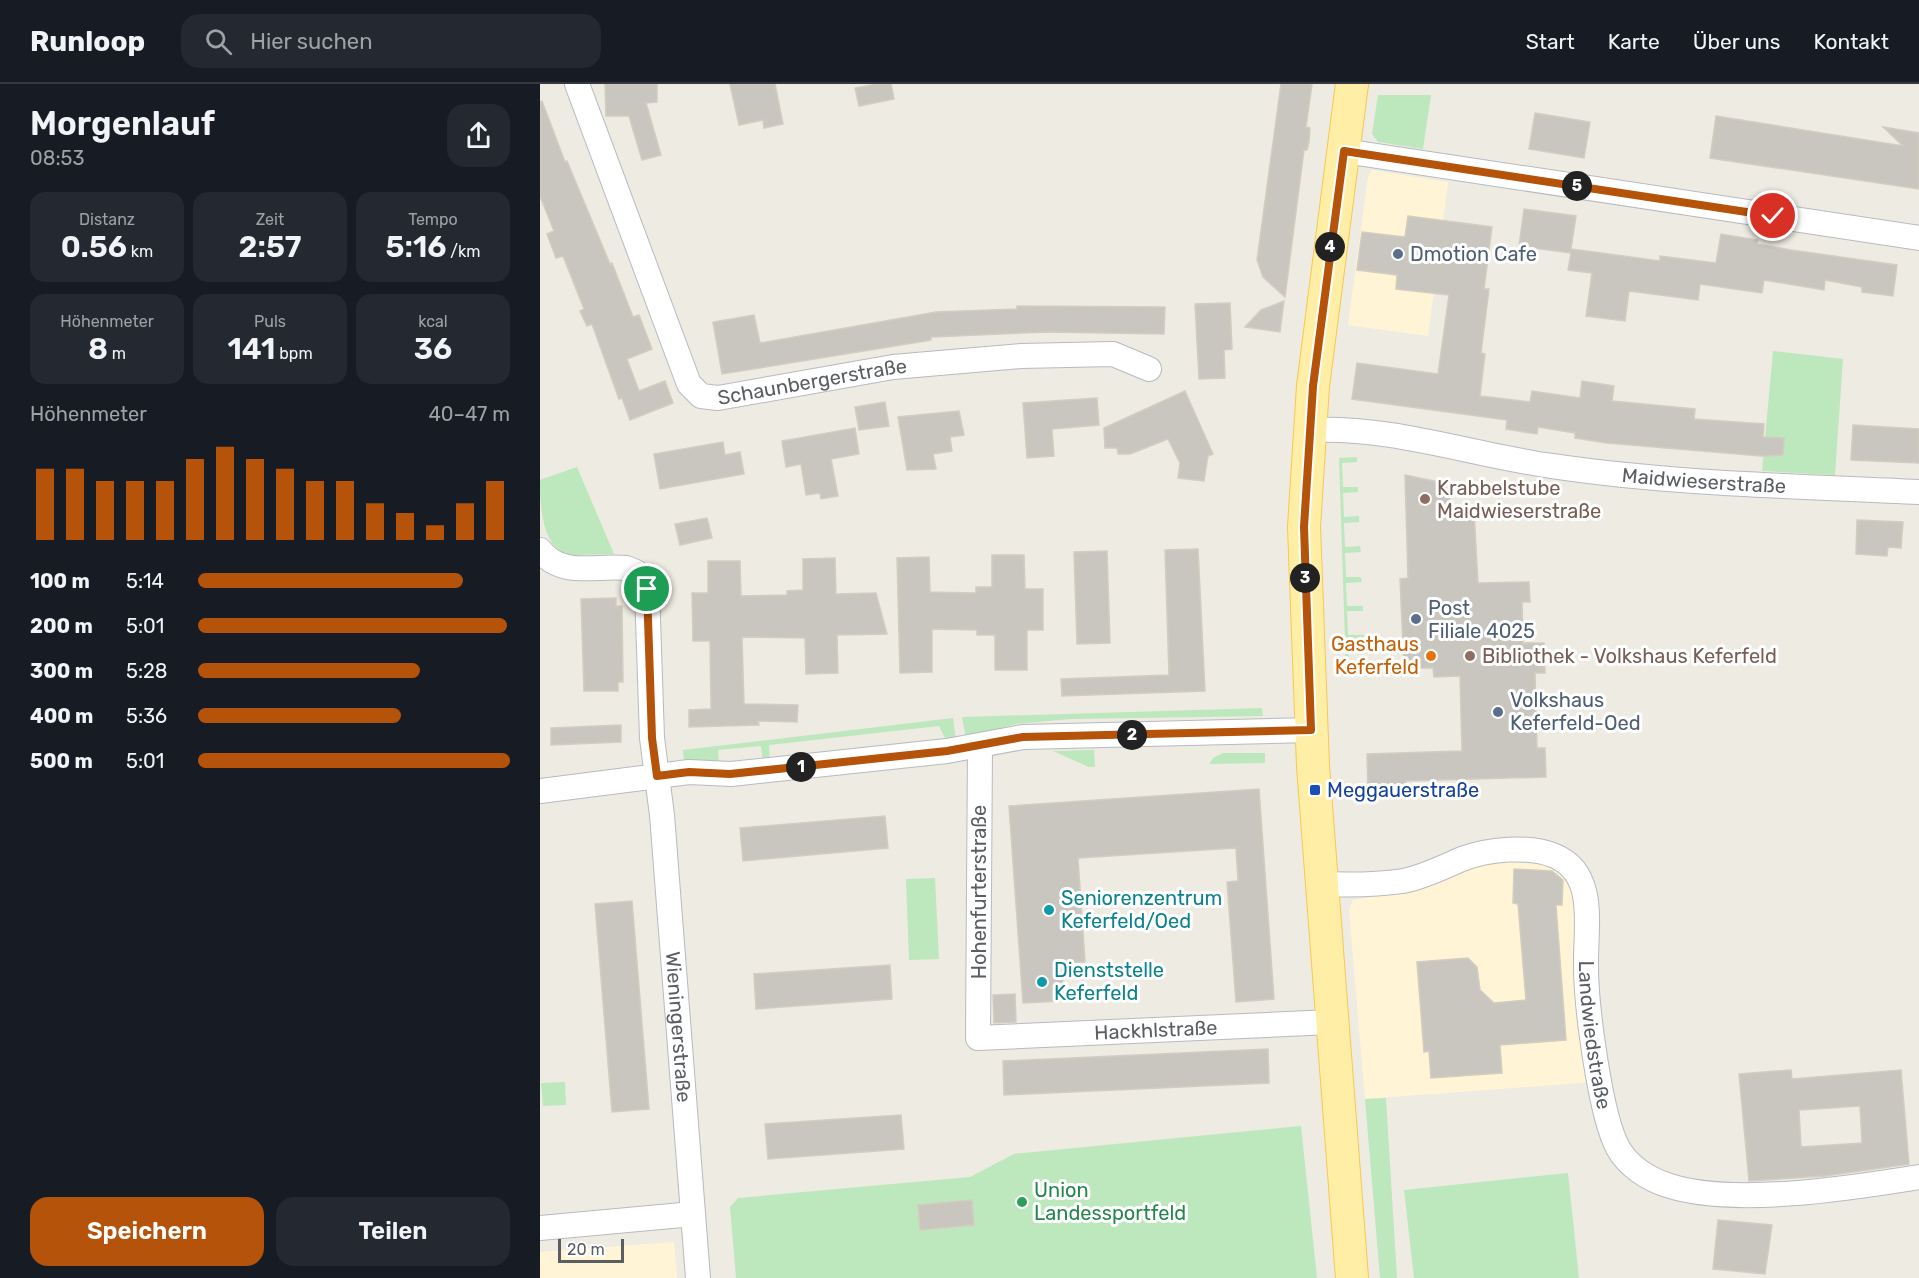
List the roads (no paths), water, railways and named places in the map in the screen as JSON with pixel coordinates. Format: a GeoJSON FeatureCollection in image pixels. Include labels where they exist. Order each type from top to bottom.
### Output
{"type":"FeatureCollection","features":[{"type":"Feature","properties":{"kind":"main road"},"geometry":{"type":"LineString","coordinates":[[1352,84],[1321,318],[1310,430],[1304,527],[1311,730],[1352,1278]]}},
{"type":"Feature","properties":{"kind":"street","name":"Schaunbergerstraße"},"geometry":{"type":"LineString","coordinates":[[577,84],[688,384],[701,396],[718,398],[893,367],[1021,356],[1113,354],[1149,369]]}},
{"type":"Feature","properties":{"kind":"street"},"geometry":{"type":"LineString","coordinates":[[1344,151],[1919,238]]}},
{"type":"Feature","properties":{"kind":"street","name":"Maidwieserstraße"},"geometry":{"type":"LineString","coordinates":[[1310,430],[1367,433],[1552,466],[1630,475],[1919,492]]}},
{"type":"Feature","properties":{"kind":"street","name":"Wieningerstraße"},"geometry":{"type":"LineString","coordinates":[[540,550],[549,561],[571,569],[626,568],[636,572],[643,580],[649,602],[652,738],[698,1278]]}},
{"type":"Feature","properties":{"kind":"street"},"geometry":{"type":"LineString","coordinates":[[540,791],[689,772],[730,774],[980,746],[1023,737],[1311,730]]}},
{"type":"Feature","properties":{"kind":"street","name":"Hohenfurterstraße"},"geometry":{"type":"LineString","coordinates":[[978,1038],[980,746]]}},
{"type":"Feature","properties":{"kind":"street","name":"Landwiedstraße"},"geometry":{"type":"LineString","coordinates":[[1321,884],[1404,881],[1464,858],[1487,853],[1530,850],[1556,856],[1576,872],[1584,891],[1587,923],[1587,984],[1606,1115],[1618,1148],[1636,1168],[1667,1185],[1706,1193],[1735,1195],[1875,1184],[1919,1177]]}},
{"type":"Feature","properties":{"kind":"street","name":"Hackhlstraße"},"geometry":{"type":"LineString","coordinates":[[978,1038],[1332,1022]]}},
{"type":"Feature","properties":{"kind":"street"},"geometry":{"type":"LineString","coordinates":[[540,1228],[693,1214]]}},
{"type":"Feature","properties":{"kind":"place","name":"Dmotion Cafe"},"geometry":{"type":"Point","coordinates":[1398,254]}},
{"type":"Feature","properties":{"kind":"place","name":"Krabbelstube Maidwieserstraße"},"geometry":{"type":"Point","coordinates":[1425,499]}},
{"type":"Feature","properties":{"kind":"place","name":"Post Filiale 4025"},"geometry":{"type":"Point","coordinates":[1416,619]}},
{"type":"Feature","properties":{"kind":"place","name":"Gasthaus Keferfeld"},"geometry":{"type":"Point","coordinates":[1431,656]}},
{"type":"Feature","properties":{"kind":"place","name":"Bibliothek - Volkshaus Keferfeld"},"geometry":{"type":"Point","coordinates":[1470,656]}},
{"type":"Feature","properties":{"kind":"place","name":"Volkshaus Keferfeld-Oed"},"geometry":{"type":"Point","coordinates":[1498,712]}},
{"type":"Feature","properties":{"kind":"place","name":"Meggauerstraße"},"geometry":{"type":"Point","coordinates":[1315,790]}},
{"type":"Feature","properties":{"kind":"place","name":"Seniorenzentrum Keferfeld/Oed"},"geometry":{"type":"Point","coordinates":[1049,910]}},
{"type":"Feature","properties":{"kind":"place","name":"Dienststelle Keferfeld"},"geometry":{"type":"Point","coordinates":[1042,982]}},
{"type":"Feature","properties":{"kind":"place","name":"Union Landessportfeld"},"geometry":{"type":"Point","coordinates":[1022,1202]}}]}
